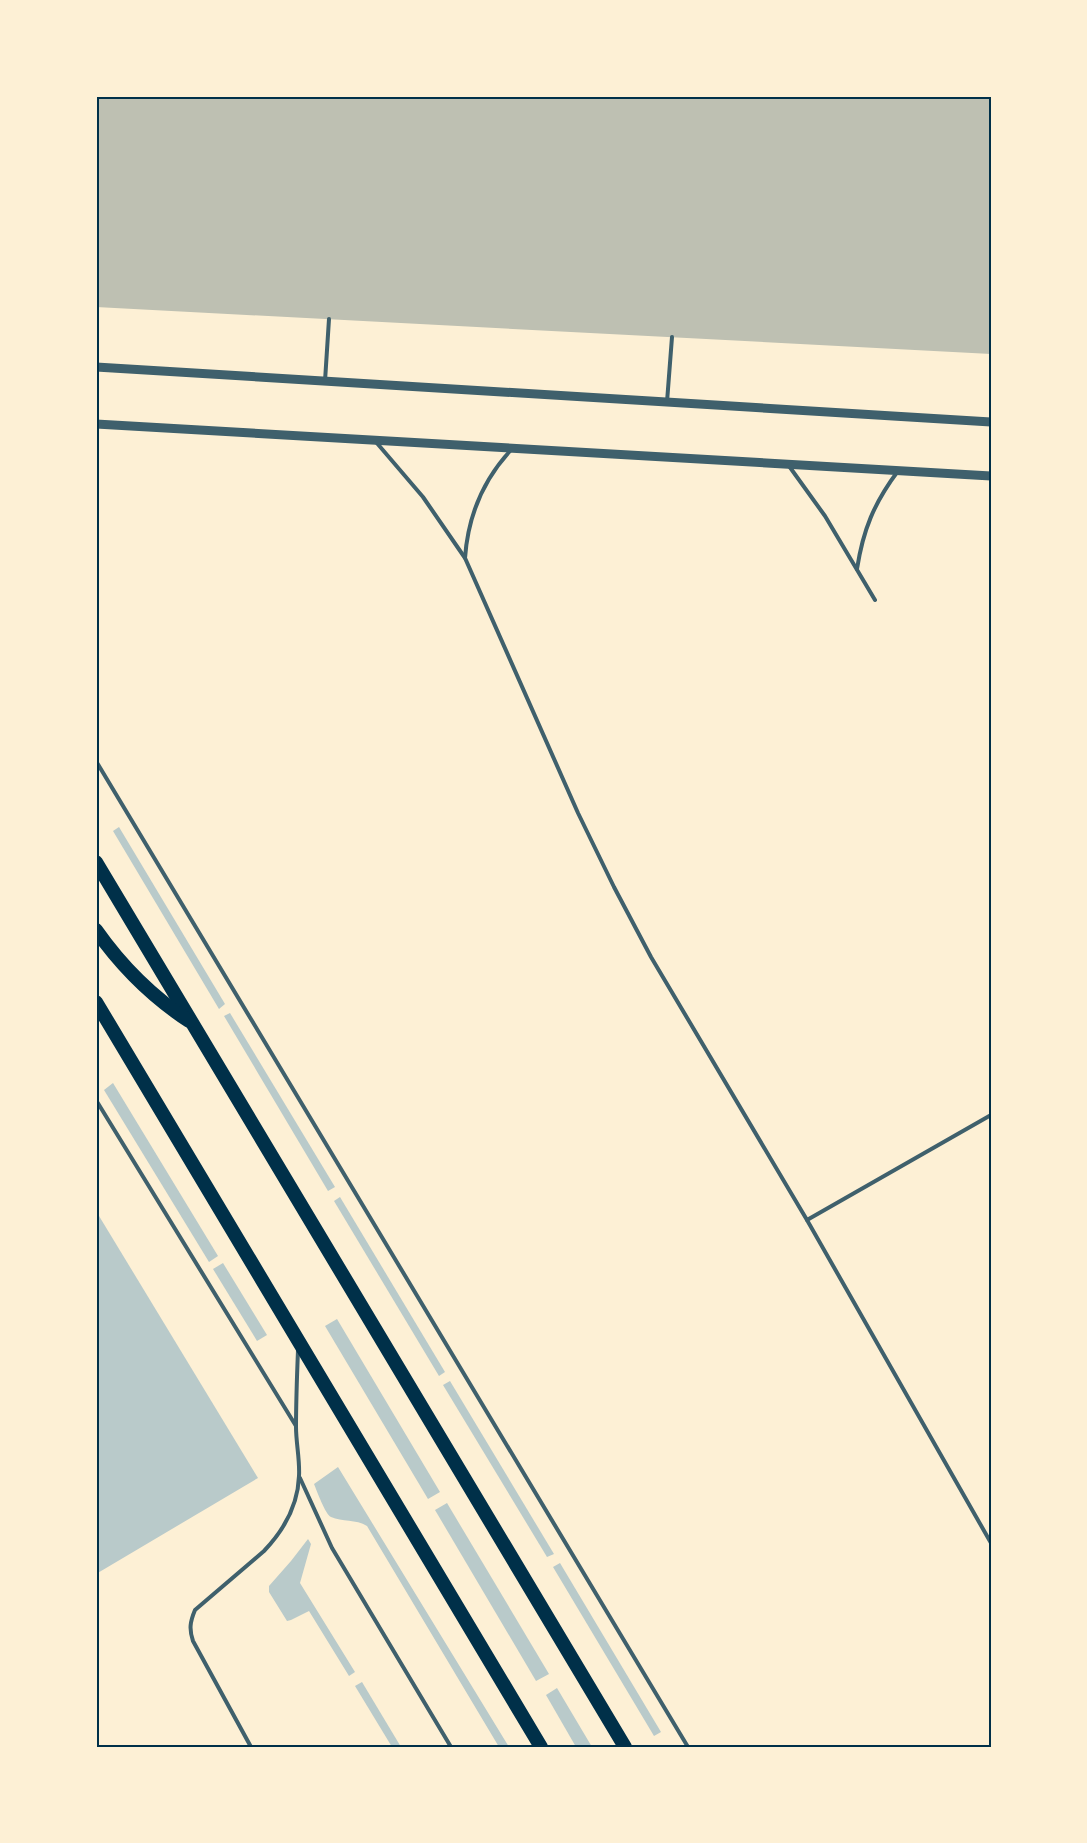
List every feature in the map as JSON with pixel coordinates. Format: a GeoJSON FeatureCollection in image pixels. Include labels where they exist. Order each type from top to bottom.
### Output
{"type":"FeatureCollection","features":[{"type":"Feature","properties":{"kind":"highway"},"geometry":{"type":"LineString","coordinates":[[96,862],[625,1747]]}},
{"type":"Feature","properties":{"kind":"highway"},"geometry":{"type":"LineString","coordinates":[[96,930],[135,979],[169,1008],[192,1022]]}},
{"type":"Feature","properties":{"kind":"highway"},"geometry":{"type":"LineString","coordinates":[[96,1002],[540,1747]]}},
{"type":"Feature","properties":{"kind":"street"},"geometry":{"type":"LineString","coordinates":[[96,367],[991,422]]}},
{"type":"Feature","properties":{"kind":"street"},"geometry":{"type":"LineString","coordinates":[[96,424],[991,476]]}},
{"type":"Feature","properties":{"kind":"lane"},"geometry":{"type":"LineString","coordinates":[[325,381],[329,319]]}},
{"type":"Feature","properties":{"kind":"lane"},"geometry":{"type":"LineString","coordinates":[[667,402],[672,337]]}},
{"type":"Feature","properties":{"kind":"lane"},"geometry":{"type":"LineString","coordinates":[[374,440],[423,496],[465,558],[578,813],[614,887],[656,965],[807,1220],[991,1543]]}},
{"type":"Feature","properties":{"kind":"lane"},"geometry":{"type":"LineString","coordinates":[[465,558],[466,537],[470,517],[477,498],[498,463],[512,448]]}},
{"type":"Feature","properties":{"kind":"lane"},"geometry":{"type":"LineString","coordinates":[[788,464],[825,516],[875,600]]}},
{"type":"Feature","properties":{"kind":"lane"},"geometry":{"type":"LineString","coordinates":[[857,569],[860,548],[869,520],[882,494],[898,470]]}},
{"type":"Feature","properties":{"kind":"lane"},"geometry":{"type":"LineString","coordinates":[[96,761],[688,1747]]}},
{"type":"Feature","properties":{"kind":"lane"},"geometry":{"type":"LineString","coordinates":[[96,1100],[296,1427]]}},
{"type":"Feature","properties":{"kind":"lane"},"geometry":{"type":"LineString","coordinates":[[807,1220],[991,1115]]}},
{"type":"Feature","properties":{"kind":"lane"},"geometry":{"type":"LineString","coordinates":[[251,1747],[193,1641],[190,1632],[190,1621],[194,1610],[264,1551],[282,1530],[294,1507],[299,1476],[296,1427],[298,1340]]}},
{"type":"Feature","properties":{"kind":"lane"},"geometry":{"type":"LineString","coordinates":[[299,1476],[332,1548],[450,1747]]}},
{"type":"Feature","properties":{"kind":"shaded area"},"geometry":{"type":"Polygon","coordinates":[[[119,827],[225,1004],[219,1009],[113,831],[119,827]]]}},
{"type":"Feature","properties":{"kind":"shaded area"},"geometry":{"type":"Polygon","coordinates":[[[230,1013],[335,1187],[328,1191],[224,1016],[230,1013]]]}},
{"type":"Feature","properties":{"kind":"shaded area"},"geometry":{"type":"Polygon","coordinates":[[[113,1083],[218,1256],[209,1262],[104,1090],[113,1083]]]}},
{"type":"Feature","properties":{"kind":"shaded area"},"geometry":{"type":"Polygon","coordinates":[[[340,1197],[445,1372],[439,1376],[334,1201],[340,1197]]]}},
{"type":"Feature","properties":{"kind":"shaded area"},"geometry":{"type":"Polygon","coordinates":[[[96,1211],[258,1478],[96,1574],[96,1211]]]}},
{"type":"Feature","properties":{"kind":"shaded area"},"geometry":{"type":"Polygon","coordinates":[[[223,1263],[267,1335],[257,1341],[213,1269],[223,1263]]]}},
{"type":"Feature","properties":{"kind":"shaded area"},"geometry":{"type":"Polygon","coordinates":[[[337,1319],[440,1492],[428,1499],[325,1326],[337,1319]]]}},
{"type":"Feature","properties":{"kind":"shaded area"},"geometry":{"type":"Polygon","coordinates":[[[450,1381],[554,1554],[547,1557],[443,1385],[450,1381]]]}},
{"type":"Feature","properties":{"kind":"shaded area"},"geometry":{"type":"Polygon","coordinates":[[[338,1467],[509,1747],[499,1747],[367,1526],[358,1522],[335,1519],[326,1512],[314,1484],[338,1467]]]}},
{"type":"Feature","properties":{"kind":"shaded area"},"geometry":{"type":"Polygon","coordinates":[[[447,1503],[549,1674],[536,1681],[435,1510],[447,1503]]]}},
{"type":"Feature","properties":{"kind":"shaded area"},"geometry":{"type":"Polygon","coordinates":[[[308,1539],[311,1544],[300,1583],[355,1672],[349,1676],[309,1611],[287,1621],[269,1592],[269,1586],[308,1539]]]}},
{"type":"Feature","properties":{"kind":"shaded area"},"geometry":{"type":"Polygon","coordinates":[[[560,1563],[661,1732],[654,1736],[553,1567],[560,1563]]]}},
{"type":"Feature","properties":{"kind":"shaded area"},"geometry":{"type":"Polygon","coordinates":[[[362,1682],[401,1747],[392,1747],[355,1686],[362,1682]]]}},
{"type":"Feature","properties":{"kind":"shaded area"},"geometry":{"type":"Polygon","coordinates":[[[557,1688],[592,1747],[576,1747],[546,1695],[557,1688]]]}},
{"type":"Feature","properties":{"kind":"building"},"geometry":{"type":"Polygon","coordinates":[[[96,96],[991,96],[991,354],[96,307],[96,96]]]}}]}
